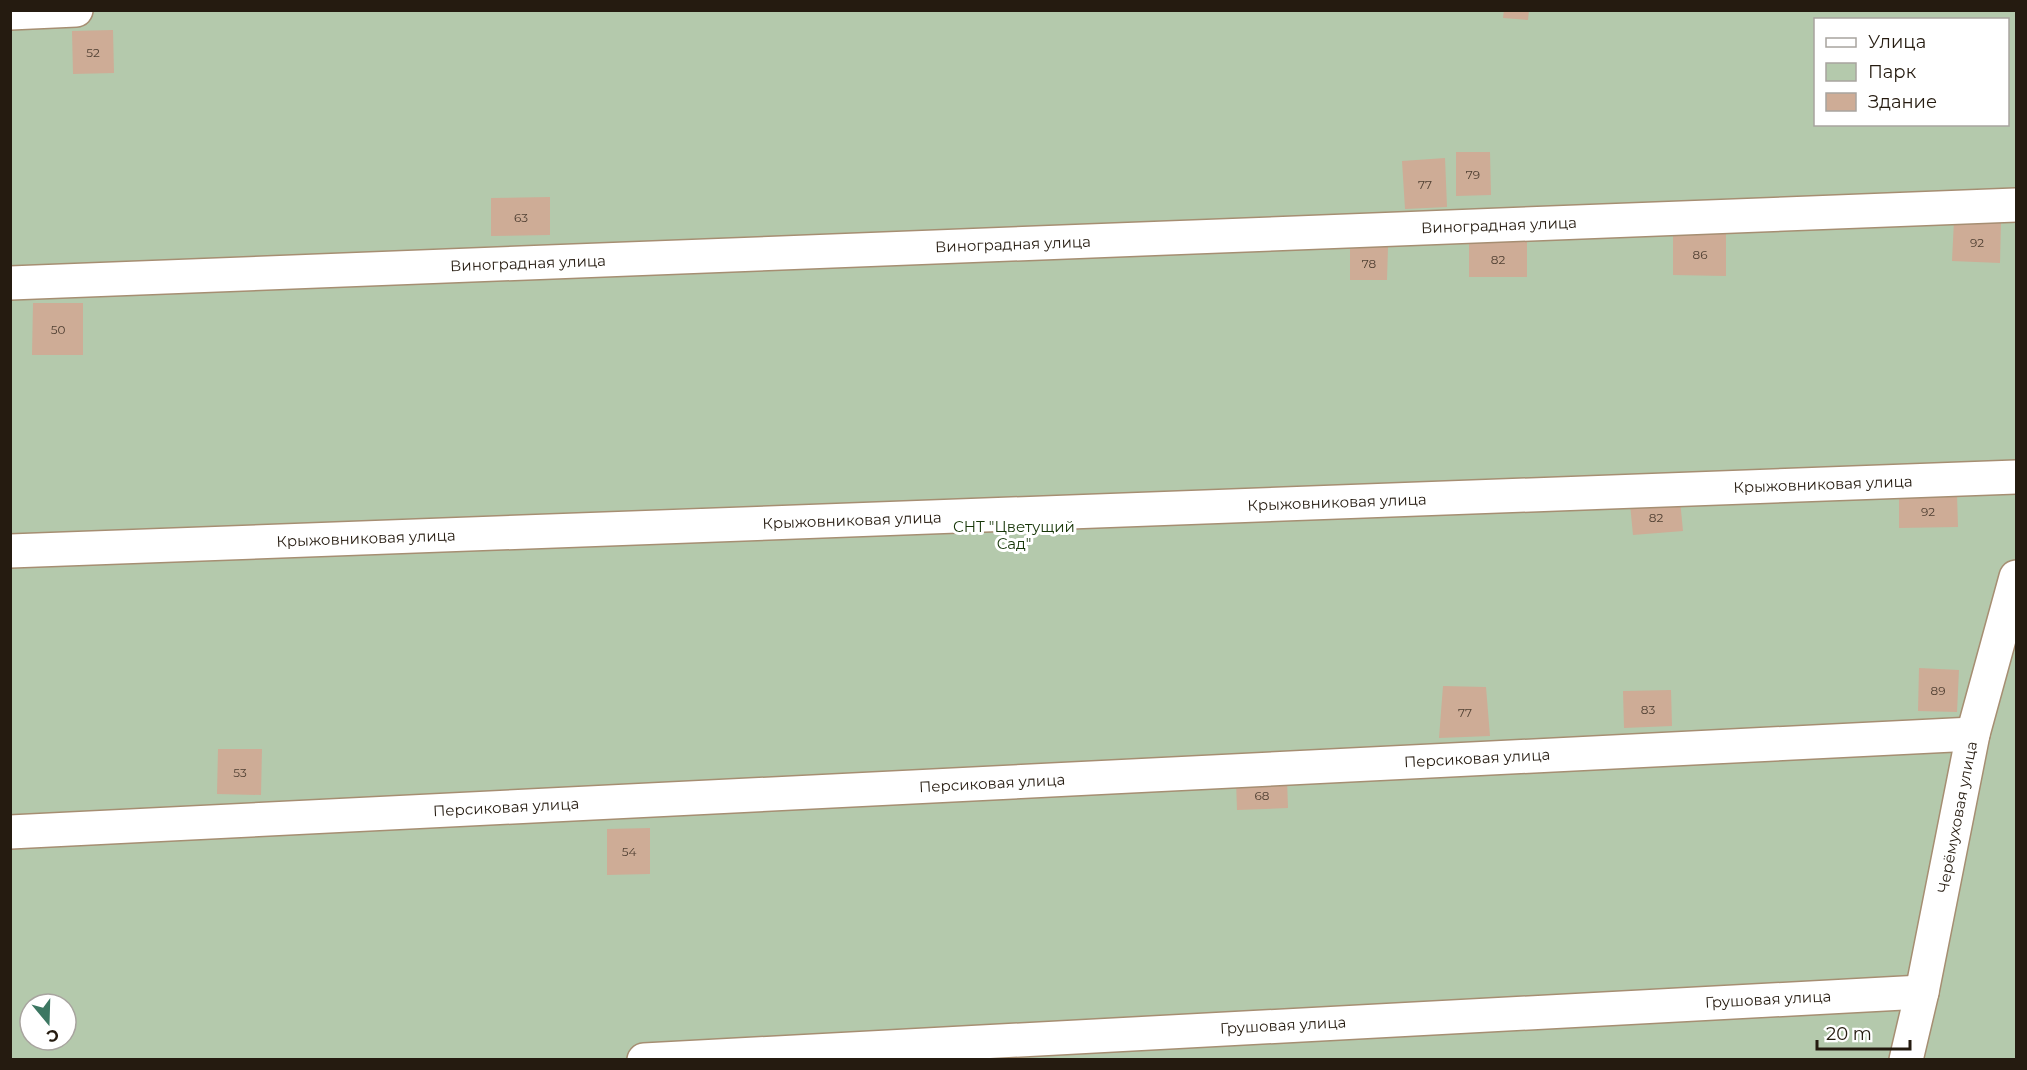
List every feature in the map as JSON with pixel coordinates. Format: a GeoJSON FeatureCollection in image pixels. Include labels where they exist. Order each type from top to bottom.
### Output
{"type":"FeatureCollection","features":[{"type":"Feature","properties":{"kind":"street"},"geometry":{"type":"LineString","coordinates":[[10,13],[76,10]]}},
{"type":"Feature","properties":{"kind":"street","name":"Виноградная улица"},"geometry":{"type":"LineString","coordinates":[[10,283],[2016,205]]}},
{"type":"Feature","properties":{"kind":"street","name":"Крыжовниковая улица"},"geometry":{"type":"LineString","coordinates":[[10,551],[2016,477]]}},
{"type":"Feature","properties":{"kind":"street","name":"Черёмуховая улица"},"geometry":{"type":"LineString","coordinates":[[1906,1059],[1922,992],[1973,734],[2016,577]]}},
{"type":"Feature","properties":{"kind":"street","name":"Персиковая улица"},"geometry":{"type":"LineString","coordinates":[[10,832],[1973,734]]}},
{"type":"Feature","properties":{"kind":"street","name":"Грушовая улица"},"geometry":{"type":"LineString","coordinates":[[644,1059],[1922,992]]}},
{"type":"Feature","properties":{"kind":"green space","name":"СНТ \"Цветущий Сад\""},"geometry":{"type":"Polygon","coordinates":[[[11,11],[2016,11],[2016,1059],[11,1059],[11,11]]]}},
{"type":"Feature","properties":{"kind":"building"},"geometry":{"type":"Polygon","coordinates":[[[1504,10],[1529,10],[1528,20],[1503,18],[1504,10]]]}},
{"type":"Feature","properties":{"kind":"building"},"geometry":{"type":"Polygon","coordinates":[[[113,30],[114,73],[73,74],[72,31],[113,30]]]}},
{"type":"Feature","properties":{"kind":"building"},"geometry":{"type":"Polygon","coordinates":[[[1456,152],[1490,152],[1491,195],[1456,196],[1456,152]]]}},
{"type":"Feature","properties":{"kind":"building"},"geometry":{"type":"Polygon","coordinates":[[[1445,158],[1447,207],[1405,209],[1402,161],[1445,158]]]}},
{"type":"Feature","properties":{"kind":"building"},"geometry":{"type":"Polygon","coordinates":[[[550,197],[550,235],[491,236],[491,198],[550,197]]]}},
{"type":"Feature","properties":{"kind":"building"},"geometry":{"type":"Polygon","coordinates":[[[1954,220],[2001,222],[2000,263],[1952,261],[1954,220]]]}},
{"type":"Feature","properties":{"kind":"building"},"geometry":{"type":"Polygon","coordinates":[[[1673,231],[1726,232],[1726,276],[1673,275],[1673,231]]]}},
{"type":"Feature","properties":{"kind":"building"},"geometry":{"type":"Polygon","coordinates":[[[1469,241],[1527,241],[1527,277],[1469,277],[1469,241]]]}},
{"type":"Feature","properties":{"kind":"building"},"geometry":{"type":"Polygon","coordinates":[[[1350,246],[1388,247],[1387,280],[1350,280],[1350,246]]]}},
{"type":"Feature","properties":{"kind":"building"},"geometry":{"type":"Polygon","coordinates":[[[33,303],[83,303],[83,355],[32,355],[33,303]]]}},
{"type":"Feature","properties":{"kind":"building"},"geometry":{"type":"Polygon","coordinates":[[[1957,494],[1958,527],[1899,528],[1899,495],[1957,494]]]}},
{"type":"Feature","properties":{"kind":"building"},"geometry":{"type":"Polygon","coordinates":[[[1680,500],[1683,531],[1633,535],[1630,504],[1680,500]]]}},
{"type":"Feature","properties":{"kind":"building"},"geometry":{"type":"Polygon","coordinates":[[[1919,668],[1959,670],[1957,712],[1918,711],[1919,668]]]}},
{"type":"Feature","properties":{"kind":"building"},"geometry":{"type":"Polygon","coordinates":[[[1443,686],[1486,687],[1490,736],[1439,738],[1443,686]]]}},
{"type":"Feature","properties":{"kind":"building"},"geometry":{"type":"Polygon","coordinates":[[[1671,690],[1672,726],[1624,728],[1623,691],[1671,690]]]}},
{"type":"Feature","properties":{"kind":"building"},"geometry":{"type":"Polygon","coordinates":[[[218,749],[262,749],[261,795],[217,794],[218,749]]]}},
{"type":"Feature","properties":{"kind":"building"},"geometry":{"type":"Polygon","coordinates":[[[1287,779],[1288,808],[1237,810],[1236,781],[1287,779]]]}},
{"type":"Feature","properties":{"kind":"building"},"geometry":{"type":"Polygon","coordinates":[[[650,828],[650,874],[607,875],[607,829],[650,828]]]}}]}
